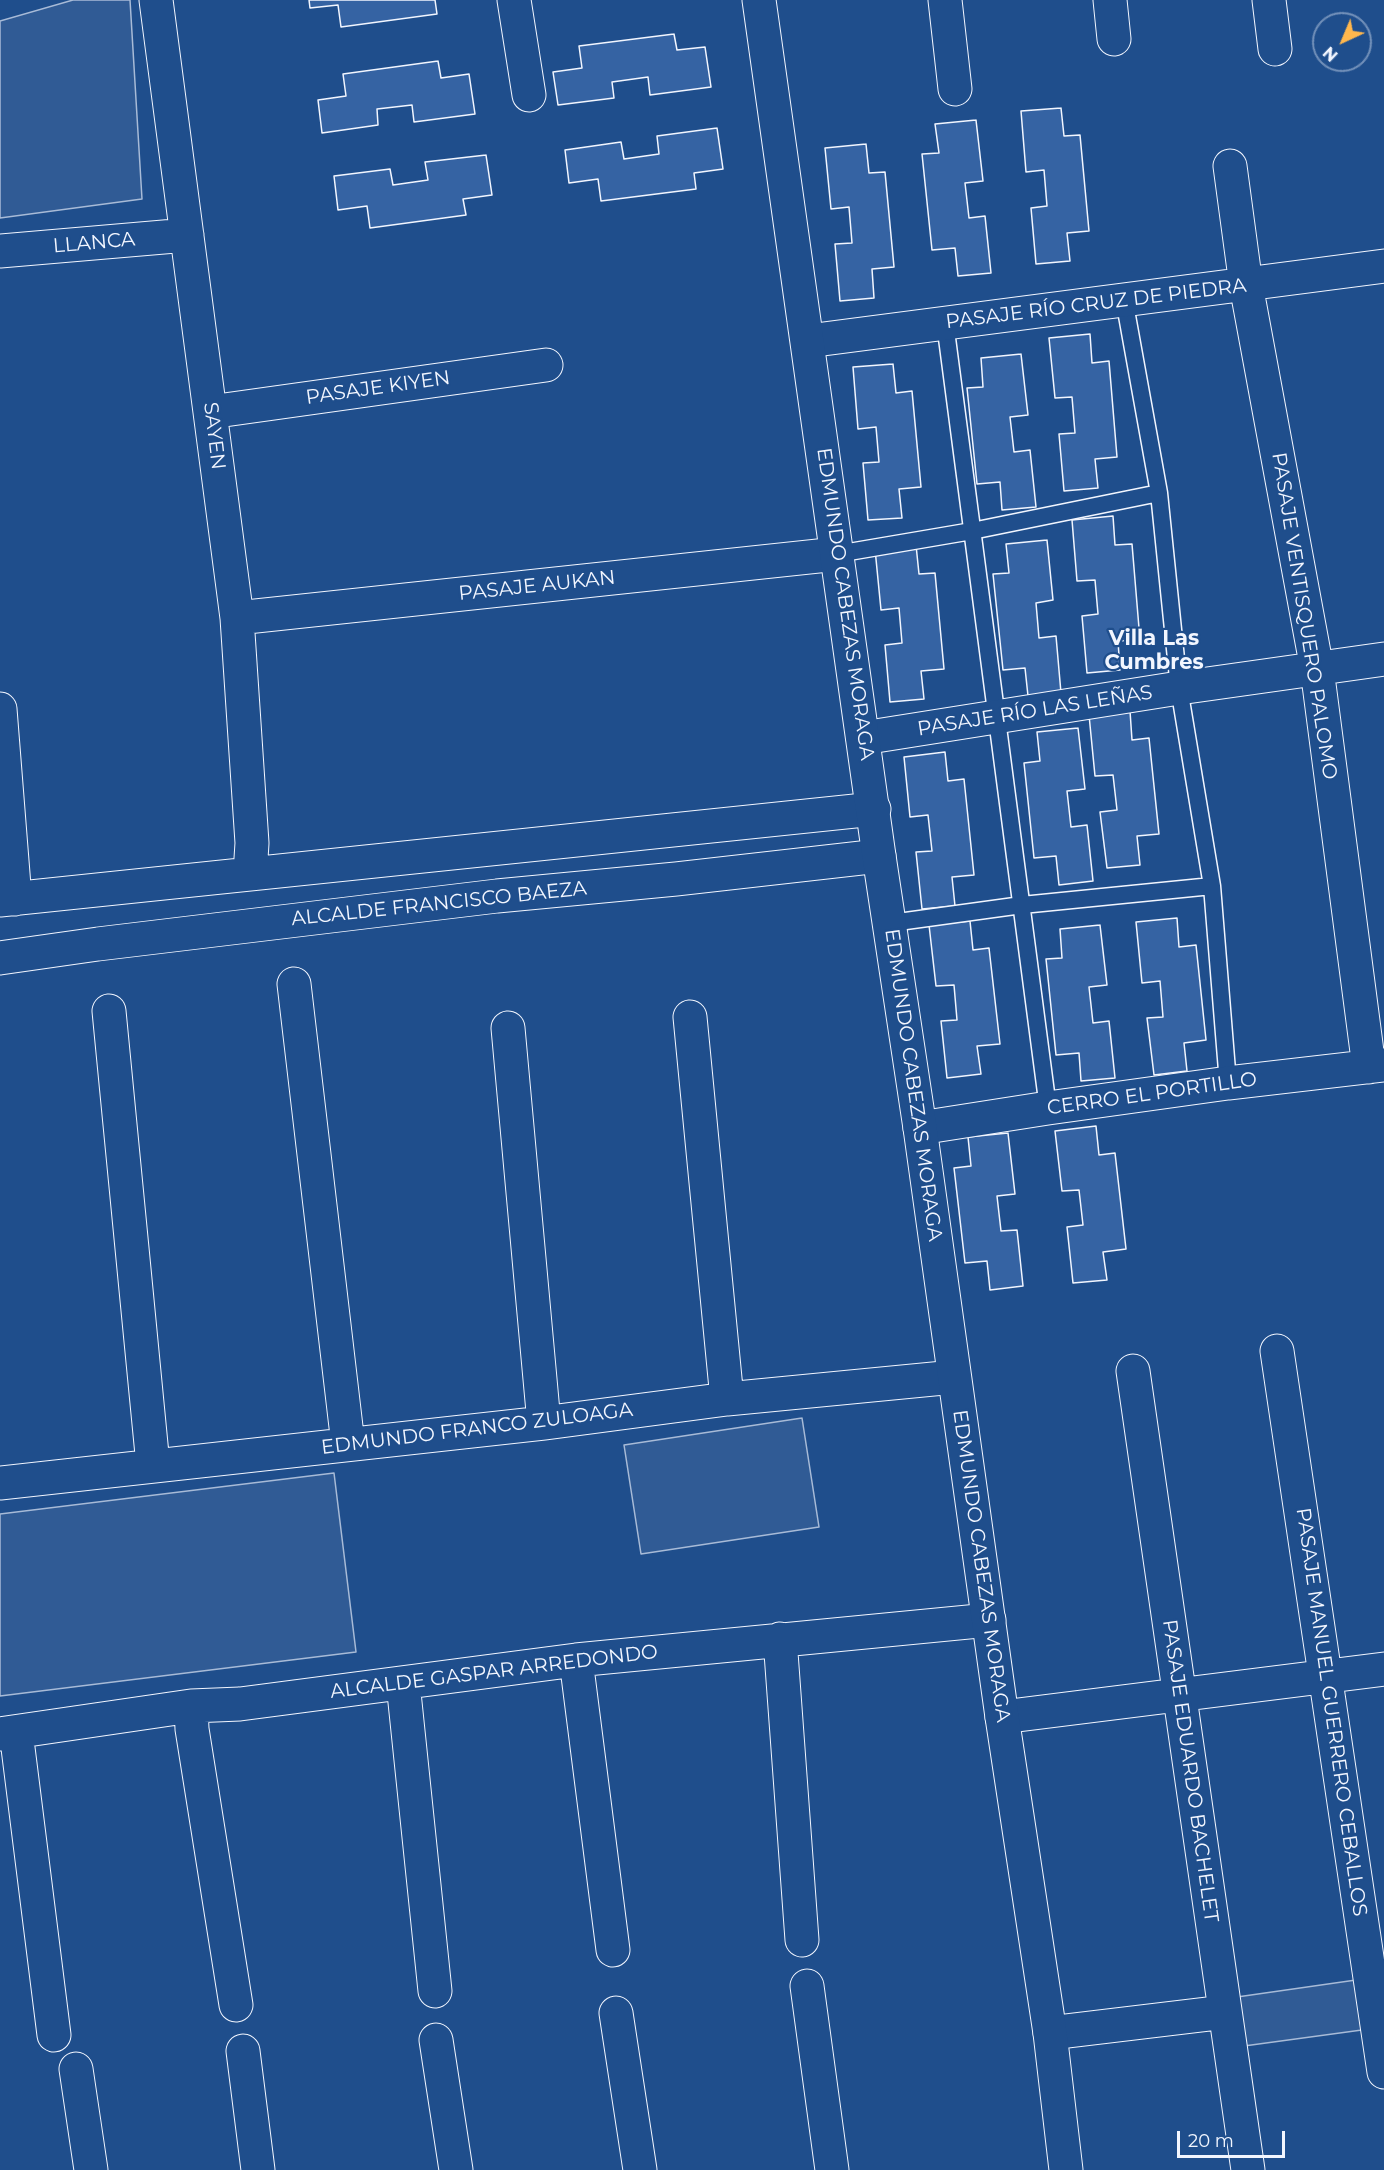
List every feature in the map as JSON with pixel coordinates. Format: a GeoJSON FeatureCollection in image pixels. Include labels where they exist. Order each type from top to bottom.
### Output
{"type":"FeatureCollection","features":[{"type":"Feature","properties":{"kind":"street","name":"SAYEN"},"geometry":{"type":"LineString","coordinates":[[156,0],[237,618],[252,843],[250,874]]}},
{"type":"Feature","properties":{"kind":"street"},"geometry":{"type":"LineString","coordinates":[[514,0],[528,95]]}},
{"type":"Feature","properties":{"kind":"street","name":"EDMUNDO CABEZAS MORAGA"},"geometry":{"type":"LineString","coordinates":[[759,0],[1002,1716],[1050,2033],[1066,2170]]}},
{"type":"Feature","properties":{"kind":"street"},"geometry":{"type":"LineString","coordinates":[[945,0],[955,89]]}},
{"type":"Feature","properties":{"kind":"street"},"geometry":{"type":"LineString","coordinates":[[1110,0],[1114,39]]}},
{"type":"Feature","properties":{"kind":"street"},"geometry":{"type":"LineString","coordinates":[[1269,0],[1275,50]]}},
{"type":"Feature","properties":{"kind":"street","name":"PASAJE VENTISQUERO PALOMO"},"geometry":{"type":"LineString","coordinates":[[1230,166],[1246,285],[1317,669],[1376,1066]]}},
{"type":"Feature","properties":{"kind":"street","name":"LLANCA"},"geometry":{"type":"LineString","coordinates":[[0,251],[187,235]]}},
{"type":"Feature","properties":{"kind":"street","name":"PASAJE RÍO CRUZ DE PIEDRA"},"geometry":{"type":"LineString","coordinates":[[808,341],[1384,266]]}},
{"type":"Feature","properties":{"kind":"street","name":"PASAJE KIYEN"},"geometry":{"type":"LineString","coordinates":[[210,412],[546,365]]}},
{"type":"Feature","properties":{"kind":"street","name":"PASAJE AUKAN"},"geometry":{"type":"LineString","coordinates":[[237,618],[837,554]]}},
{"type":"Feature","properties":{"kind":"street","name":"PASAJE RÍO LAS LEÑAS"},"geometry":{"type":"LineString","coordinates":[[864,738],[1179,688],[1384,659]]}},
{"type":"Feature","properties":{"kind":"street"},"geometry":{"type":"LineString","coordinates":[[0,709],[8,899],[874,809]]}},
{"type":"Feature","properties":{"kind":"street","name":"ALCALDE FRANCISCO BAEZA"},"geometry":{"type":"LineString","coordinates":[[0,958],[497,896],[879,856]]}},
{"type":"Feature","properties":{"kind":"street"},"geometry":{"type":"LineString","coordinates":[[294,984],[348,1444]]}},
{"type":"Feature","properties":{"kind":"street"},"geometry":{"type":"LineString","coordinates":[[109,1011],[153,1465]]}},
{"type":"Feature","properties":{"kind":"street"},"geometry":{"type":"LineString","coordinates":[[690,1017],[727,1399]]}},
{"type":"Feature","properties":{"kind":"street"},"geometry":{"type":"LineString","coordinates":[[508,1028],[544,1423]]}},
{"type":"Feature","properties":{"kind":"street","name":"CERRO EL PORTILLO"},"geometry":{"type":"LineString","coordinates":[[920,1128],[1228,1083],[1376,1066]]}},
{"type":"Feature","properties":{"kind":"street","name":"PASAJE MANUEL GUERRERO CEBALLOS"},"geometry":{"type":"LineString","coordinates":[[1277,1351],[1384,2072]]}},
{"type":"Feature","properties":{"kind":"street","name":"PASAJE EDUARDO BACHELET"},"geometry":{"type":"LineString","coordinates":[[1133,1371],[1248,2170]]}},
{"type":"Feature","properties":{"kind":"street","name":"EDMUNDO FRANCO ZULOAGA"},"geometry":{"type":"LineString","coordinates":[[0,1483],[544,1423],[727,1399],[954,1377]]}},
{"type":"Feature","properties":{"kind":"street","name":"ALCALDE GASPAR ARREDONDO"},"geometry":{"type":"LineString","coordinates":[[8,1733],[191,1706],[240,1704],[576,1660],[989,1620]]}},
{"type":"Feature","properties":{"kind":"street"},"geometry":{"type":"LineString","coordinates":[[780,1639],[802,1940]]}},
{"type":"Feature","properties":{"kind":"street"},"geometry":{"type":"LineString","coordinates":[[576,1660],[613,1950]]}},
{"type":"Feature","properties":{"kind":"street"},"geometry":{"type":"LineString","coordinates":[[1002,1716],[1384,1669]]}},
{"type":"Feature","properties":{"kind":"street"},"geometry":{"type":"LineString","coordinates":[[403,1683],[435,1991]]}},
{"type":"Feature","properties":{"kind":"street"},"geometry":{"type":"LineString","coordinates":[[191,1706],[192,1729],[236,2005]]}},
{"type":"Feature","properties":{"kind":"street"},"geometry":{"type":"LineString","coordinates":[[8,1733],[54,2035]]}},
{"type":"Feature","properties":{"kind":"street"},"geometry":{"type":"LineString","coordinates":[[807,1986],[832,2170]]}},
{"type":"Feature","properties":{"kind":"street"},"geometry":{"type":"LineString","coordinates":[[1050,2033],[1225,2012]]}},
{"type":"Feature","properties":{"kind":"street"},"geometry":{"type":"LineString","coordinates":[[616,2013],[640,2170]]}},
{"type":"Feature","properties":{"kind":"street"},"geometry":{"type":"LineString","coordinates":[[436,2040],[456,2170]]}},
{"type":"Feature","properties":{"kind":"street"},"geometry":{"type":"LineString","coordinates":[[243,2051],[258,2170]]}},
{"type":"Feature","properties":{"kind":"street"},"geometry":{"type":"LineString","coordinates":[[76,2069],[91,2170]]}},
{"type":"Feature","properties":{"kind":"lane"},"geometry":{"type":"LineString","coordinates":[[1124,299],[1159,493],[1179,688],[1212,886],[1228,1083]]}},
{"type":"Feature","properties":{"kind":"lane"},"geometry":{"type":"LineString","coordinates":[[945,323],[1048,1108]]}},
{"type":"Feature","properties":{"kind":"lane"},"geometry":{"type":"LineString","coordinates":[[837,554],[972,531],[1159,493]]}},
{"type":"Feature","properties":{"kind":"lane"},"geometry":{"type":"LineString","coordinates":[[891,923],[1022,905],[1212,886]]}},
{"type":"Feature","properties":{"kind":"shaded area"},"geometry":{"type":"Polygon","coordinates":[[[73,0],[130,0],[142,199],[0,218],[0,21],[73,0]]]}},
{"type":"Feature","properties":{"kind":"shaded area"},"geometry":{"type":"Polygon","coordinates":[[[802,1418],[819,1527],[641,1554],[624,1445],[802,1418]]]}},
{"type":"Feature","properties":{"kind":"shaded area"},"geometry":{"type":"Polygon","coordinates":[[[334,1473],[356,1652],[0,1696],[0,1514],[334,1473]]]}},
{"type":"Feature","properties":{"kind":"shaded area"},"geometry":{"type":"Polygon","coordinates":[[[1384,1976],[1384,2027],[1244,2046],[1237,1997],[1384,1976]]]}},
{"type":"Feature","properties":{"kind":"building"},"geometry":{"type":"Polygon","coordinates":[[[309,0],[435,0],[437,14],[341,27],[338,5],[310,8],[309,0]]]}},
{"type":"Feature","properties":{"kind":"building"},"geometry":{"type":"Polygon","coordinates":[[[674,34],[677,50],[705,47],[711,87],[650,95],[648,77],[612,82],[614,98],[558,105],[553,72],[582,68],[579,46],[674,34]]]}},
{"type":"Feature","properties":{"kind":"building"},"geometry":{"type":"Polygon","coordinates":[[[438,61],[441,78],[469,74],[475,114],[414,122],[412,105],[377,109],[378,125],[322,133],[318,100],[346,96],[343,74],[438,61]]]}},
{"type":"Feature","properties":{"kind":"building"},"geometry":{"type":"Polygon","coordinates":[[[1061,108],[1064,136],[1080,135],[1089,231],[1067,233],[1070,261],[1036,264],[1031,208],[1047,206],[1044,170],[1026,172],[1021,111],[1061,108]]]}},
{"type":"Feature","properties":{"kind":"building"},"geometry":{"type":"Polygon","coordinates":[[[976,120],[983,181],[965,183],[969,218],[985,216],[991,273],[958,276],[955,248],[932,250],[922,154],[939,153],[935,124],[976,120]]]}},
{"type":"Feature","properties":{"kind":"building"},"geometry":{"type":"Polygon","coordinates":[[[717,128],[723,169],[694,173],[696,189],[601,201],[598,179],[569,183],[565,150],[621,142],[624,159],[659,154],[657,136],[717,128]]]}},
{"type":"Feature","properties":{"kind":"building"},"geometry":{"type":"Polygon","coordinates":[[[866,144],[869,173],[885,172],[894,267],[872,269],[874,298],[840,301],[835,244],[852,243],[849,207],[831,209],[825,148],[866,144]]]}},
{"type":"Feature","properties":{"kind":"building"},"geometry":{"type":"Polygon","coordinates":[[[486,155],[492,195],[463,199],[466,215],[370,228],[367,206],[338,210],[334,176],[390,169],[393,185],[428,180],[425,162],[486,155]]]}},
{"type":"Feature","properties":{"kind":"building"},"geometry":{"type":"Polygon","coordinates":[[[1090,334],[1092,363],[1109,361],[1117,457],[1095,459],[1098,488],[1064,491],[1059,434],[1075,433],[1072,397],[1055,398],[1049,338],[1090,334]]]}},
{"type":"Feature","properties":{"kind":"building"},"geometry":{"type":"Polygon","coordinates":[[[1021,354],[1028,415],[1010,417],[1014,452],[1030,450],[1036,507],[1002,510],[1000,482],[977,484],[967,388],[983,387],[981,358],[1021,354]]]}},
{"type":"Feature","properties":{"kind":"building"},"geometry":{"type":"Polygon","coordinates":[[[893,364],[896,393],[912,391],[921,487],[899,489],[902,518],[868,520],[863,463],[879,462],[876,427],[858,429],[853,367],[893,364]]]}},
{"type":"Feature","properties":{"kind":"building"},"geometry":{"type":"Polygon","coordinates":[[[1113,516],[1115,545],[1132,544],[1140,640],[1118,641],[1120,670],[1087,673],[1082,616],[1098,614],[1095,580],[1077,581],[1072,520],[1113,516]]]}},
{"type":"Feature","properties":{"kind":"building"},"geometry":{"type":"Polygon","coordinates":[[[1047,540],[1053,600],[1036,603],[1039,638],[1056,636],[1061,693],[1028,696],[1025,668],[1003,670],[993,574],[1009,573],[1006,544],[1047,540]]]}},
{"type":"Feature","properties":{"kind":"building"},"geometry":{"type":"Polygon","coordinates":[[[916,545],[919,574],[935,573],[944,669],[921,671],[924,699],[890,702],[885,645],[902,643],[899,608],[881,610],[875,549],[916,545]]]}},
{"type":"Feature","properties":{"kind":"building"},"geometry":{"type":"Polygon","coordinates":[[[1130,711],[1132,740],[1149,738],[1159,834],[1137,836],[1140,865],[1107,868],[1100,812],[1117,810],[1113,775],[1095,776],[1089,715],[1130,711]]]}},
{"type":"Feature","properties":{"kind":"building"},"geometry":{"type":"Polygon","coordinates":[[[1078,728],[1085,789],[1067,791],[1071,827],[1087,825],[1093,881],[1059,885],[1056,856],[1034,858],[1024,763],[1040,761],[1037,732],[1078,728]]]}},
{"type":"Feature","properties":{"kind":"building"},"geometry":{"type":"Polygon","coordinates":[[[945,752],[948,781],[964,779],[974,875],[952,877],[955,906],[922,909],[916,852],[932,851],[928,815],[910,817],[904,757],[945,752]]]}},
{"type":"Feature","properties":{"kind":"building"},"geometry":{"type":"Polygon","coordinates":[[[1177,918],[1179,947],[1196,945],[1206,1040],[1184,1043],[1187,1071],[1154,1075],[1147,1018],[1163,1017],[1160,981],[1142,983],[1136,922],[1177,918]]]}},
{"type":"Feature","properties":{"kind":"building"},"geometry":{"type":"Polygon","coordinates":[[[970,921],[973,950],[989,948],[1000,1044],[977,1046],[981,1074],[947,1078],[941,1021],[957,1020],[954,985],[936,986],[929,925],[970,921]]]}},
{"type":"Feature","properties":{"kind":"building"},"geometry":{"type":"Polygon","coordinates":[[[1100,925],[1107,985],[1089,987],[1093,1023],[1109,1021],[1115,1078],[1081,1081],[1079,1053],[1056,1055],[1046,959],[1062,958],[1060,929],[1100,925]]]}},
{"type":"Feature","properties":{"kind":"building"},"geometry":{"type":"Polygon","coordinates":[[[1096,1126],[1099,1155],[1115,1153],[1126,1249],[1103,1252],[1107,1280],[1073,1283],[1067,1227],[1083,1225],[1079,1190],[1062,1191],[1055,1131],[1096,1126]]]}},
{"type":"Feature","properties":{"kind":"building"},"geometry":{"type":"Polygon","coordinates":[[[1008,1133],[1015,1194],[997,1196],[1001,1231],[1017,1230],[1023,1286],[990,1290],[987,1261],[965,1263],[954,1168],[971,1166],[968,1137],[1008,1133]]]}},
{"type":"Feature","properties":{"kind":"district","name":"Villa Las Cumbres"},"geometry":{"type":"Point","coordinates":[1154,651]}}]}
